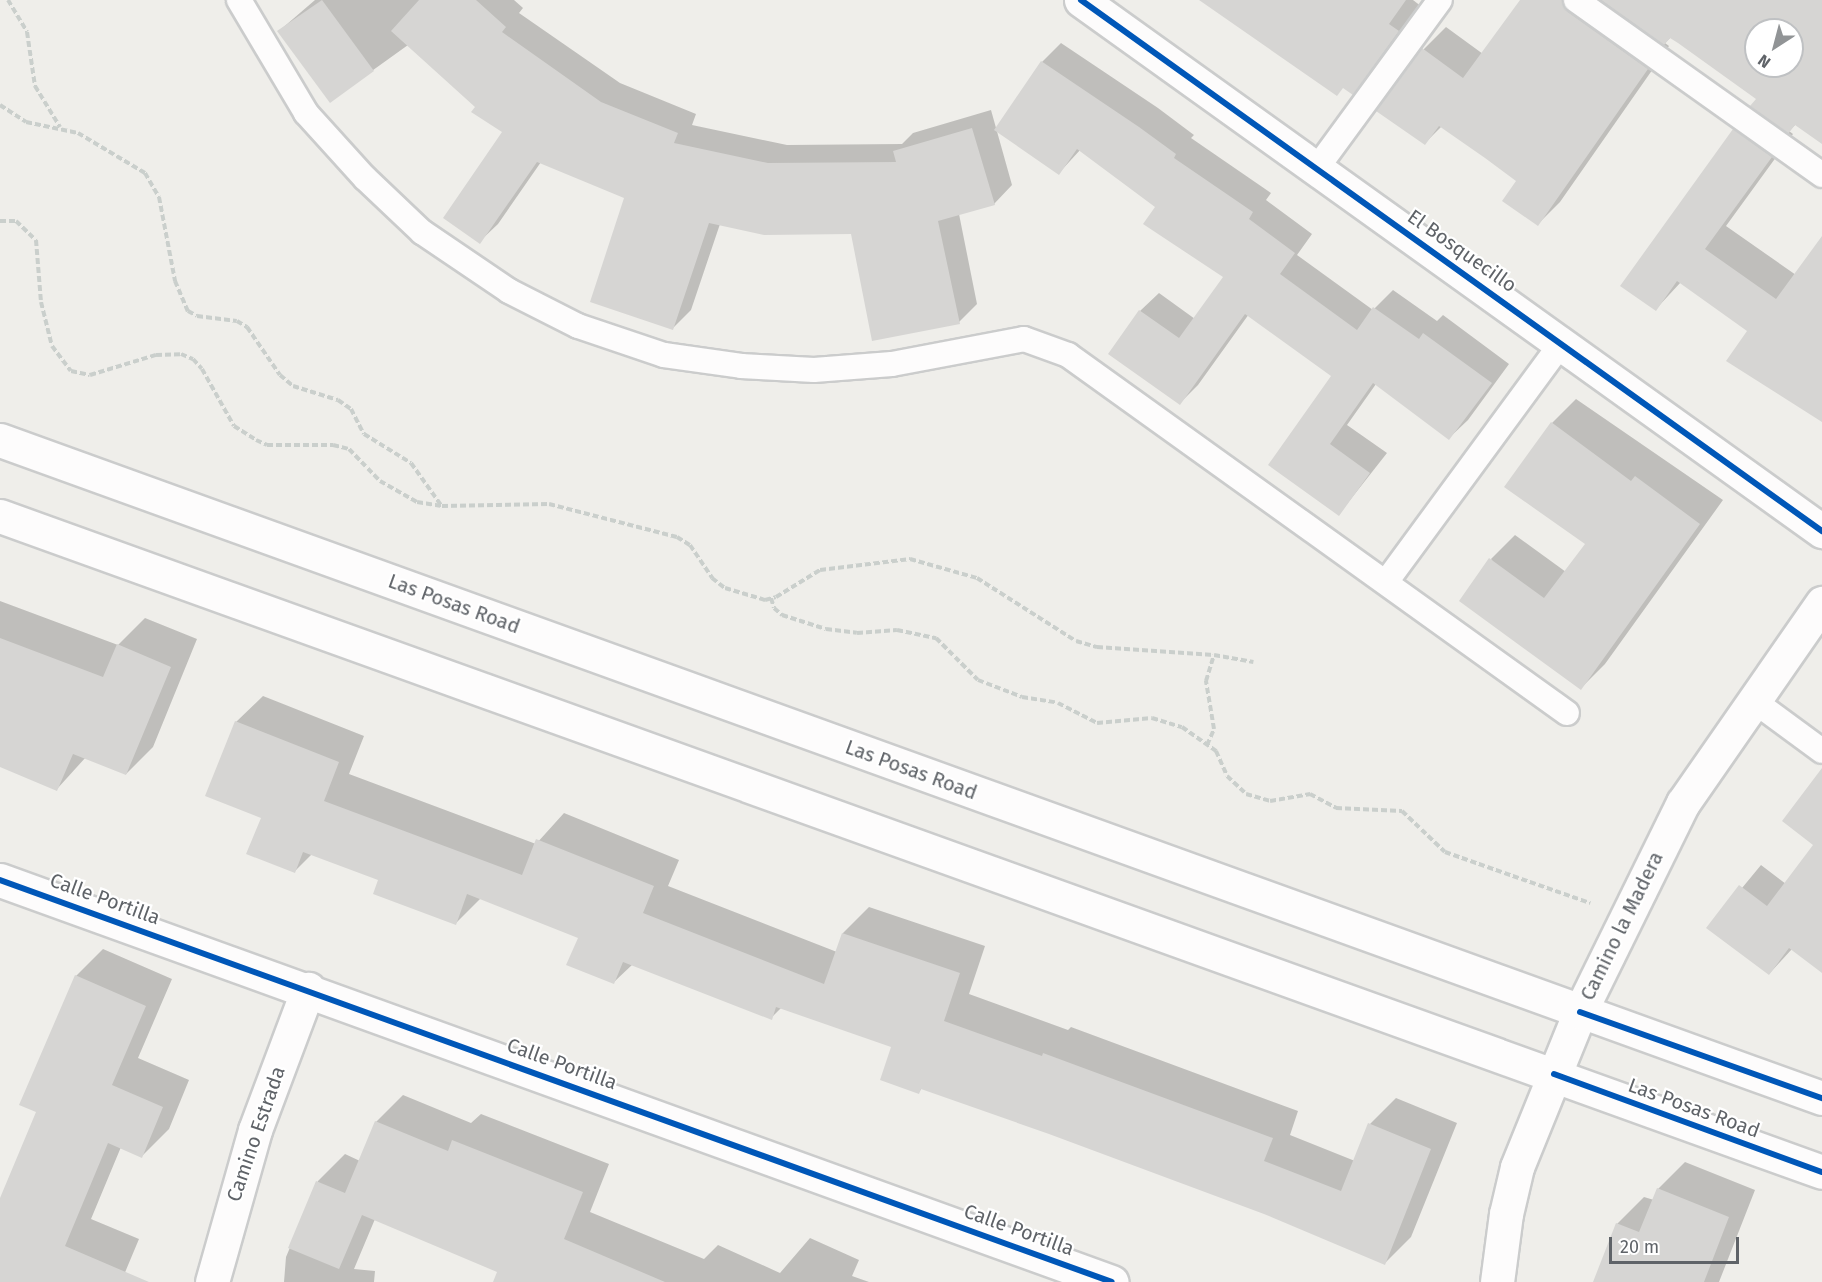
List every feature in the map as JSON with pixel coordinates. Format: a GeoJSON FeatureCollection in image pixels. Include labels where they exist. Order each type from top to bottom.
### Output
{"type":"FeatureCollection","features":[{"type":"Feature","properties":{"kind":"main road","name":"El Bosquecillo"},"geometry":{"type":"LineString","coordinates":[[1086,2],[1822,531]]}},
{"type":"Feature","properties":{"kind":"main road","name":"Las Posas Road"},"geometry":{"type":"LineString","coordinates":[[0,440],[1822,1098]]}},
{"type":"Feature","properties":{"kind":"main road","name":"Las Posas Road"},"geometry":{"type":"LineString","coordinates":[[0,516],[1822,1172]]}},
{"type":"Feature","properties":{"kind":"main road","name":"Camino la Madera"},"geometry":{"type":"LineString","coordinates":[[1497,1282],[1506,1214],[1517,1167],[1580,1012],[1683,803],[1822,603]]}},
{"type":"Feature","properties":{"kind":"main road","name":"Calle Portilla"},"geometry":{"type":"LineString","coordinates":[[0,879],[1112,1282]]}},
{"type":"Feature","properties":{"kind":"main road","name":"Camino Estrada"},"geometry":{"type":"LineString","coordinates":[[213,1282],[255,1130],[308,989]]}},
{"type":"Feature","properties":{"kind":"lane"},"geometry":{"type":"LineString","coordinates":[[239,0],[306,113],[365,178],[422,232],[509,291],[578,326],[664,355],[741,366],[814,370],[892,364],[1024,339],[1068,355],[1567,713]]}},
{"type":"Feature","properties":{"kind":"lane"},"geometry":{"type":"LineString","coordinates":[[1317,168],[1440,0]]}},
{"type":"Feature","properties":{"kind":"lane"},"geometry":{"type":"LineString","coordinates":[[1576,0],[1822,176]]}},
{"type":"Feature","properties":{"kind":"lane"},"geometry":{"type":"LineString","coordinates":[[1386,582],[1562,342]]}},
{"type":"Feature","properties":{"kind":"lane"},"geometry":{"type":"LineString","coordinates":[[1754,701],[1822,752]]}},
{"type":"Feature","properties":{"kind":"path"},"geometry":{"type":"LineString","coordinates":[[8,0],[27,32],[34,86],[60,128]]}},
{"type":"Feature","properties":{"kind":"path"},"geometry":{"type":"LineString","coordinates":[[0,105],[26,122],[78,133],[145,173],[159,196],[175,281],[188,310],[197,316],[237,321],[247,327],[280,375],[294,386],[339,400],[351,409],[364,434],[411,463],[442,506]]}},
{"type":"Feature","properties":{"kind":"path"},"geometry":{"type":"LineString","coordinates":[[0,221],[16,222],[36,240],[41,302],[52,346],[71,371],[90,375],[156,355],[187,357],[202,369],[234,426],[256,441],[267,445],[333,445],[349,449],[398,495],[442,506],[549,504],[677,537],[690,545],[712,579],[725,588],[747,596],[771,598],[820,570],[910,559],[977,578],[1076,641],[1096,647],[1130,652],[1170,649],[1253,662]]}},
{"type":"Feature","properties":{"kind":"path"},"geometry":{"type":"LineString","coordinates":[[771,598],[774,608],[782,615],[826,629],[857,633],[897,630],[936,638],[978,680],[1022,697],[1058,703],[1097,723],[1152,718],[1169,723],[1207,745],[1220,757],[1236,786],[1260,800],[1310,794],[1336,808],[1402,811],[1435,847],[1445,852],[1627,916]]}},
{"type":"Feature","properties":{"kind":"path"},"geometry":{"type":"LineString","coordinates":[[1207,745],[1214,729],[1206,681],[1214,655]]}},
{"type":"Feature","properties":{"kind":"building"},"geometry":{"type":"Polygon","coordinates":[[[322,0],[374,71],[330,103],[277,31],[322,0]]]}},
{"type":"Feature","properties":{"kind":"building"},"geometry":{"type":"Polygon","coordinates":[[[419,0],[476,0],[506,27],[502,32],[601,102],[678,133],[674,143],[768,163],[896,162],[893,151],[972,128],[995,205],[938,221],[960,324],[872,341],[851,234],[764,235],[709,223],[673,330],[590,302],[624,198],[537,162],[480,244],[443,218],[502,132],[471,112],[475,107],[391,31],[419,0]]]}},
{"type":"Feature","properties":{"kind":"building"},"geometry":{"type":"Polygon","coordinates":[[[1199,0],[1406,0],[1389,24],[1399,31],[1353,95],[1343,88],[1337,96],[1199,0]]]}},
{"type":"Feature","properties":{"kind":"building"},"geometry":{"type":"Polygon","coordinates":[[[1520,0],[1562,0],[1568,12],[1648,69],[1538,226],[1502,201],[1516,181],[1485,158],[1439,126],[1425,145],[1376,111],[1422,48],[1463,78],[1520,0]]]}},
{"type":"Feature","properties":{"kind":"building"},"geometry":{"type":"Polygon","coordinates":[[[1601,0],[1822,0],[1822,144],[1795,125],[1788,134],[1750,106],[1756,99],[1670,38],[1664,45],[1601,0]]]}},
{"type":"Feature","properties":{"kind":"building"},"geometry":{"type":"Polygon","coordinates":[[[1041,61],[1139,127],[1176,154],[1174,158],[1253,212],[1249,219],[1295,253],[1280,274],[1357,330],[1373,307],[1419,339],[1423,333],[1492,383],[1449,440],[1373,383],[1330,444],[1370,473],[1339,516],[1268,465],[1331,376],[1245,314],[1180,405],[1108,354],[1139,310],[1179,338],[1223,277],[1143,224],[1155,207],[1077,149],[1059,175],[994,130],[1041,61]]]}},
{"type":"Feature","properties":{"kind":"building"},"geometry":{"type":"Polygon","coordinates":[[[1733,129],[1772,157],[1705,249],[1776,299],[1822,236],[1822,422],[1726,361],[1747,331],[1677,281],[1656,311],[1620,286],[1733,129]]]}},
{"type":"Feature","properties":{"kind":"building"},"geometry":{"type":"Polygon","coordinates":[[[1551,422],[1631,481],[1635,476],[1700,524],[1581,690],[1459,601],[1489,558],[1544,598],[1585,544],[1504,487],[1551,422]]]}},
{"type":"Feature","properties":{"kind":"building"},"geometry":{"type":"Polygon","coordinates":[[[0,638],[103,677],[117,644],[171,667],[126,775],[73,754],[57,791],[0,767],[0,638]]]}},
{"type":"Feature","properties":{"kind":"building"},"geometry":{"type":"Polygon","coordinates":[[[235,721],[339,762],[324,801],[522,875],[536,839],[654,886],[643,913],[824,984],[842,933],[960,973],[944,1021],[1042,1056],[1043,1053],[1273,1138],[1264,1161],[1341,1191],[1368,1123],[1431,1149],[1385,1265],[1264,1214],[1049,1134],[921,1089],[919,1094],[880,1080],[891,1047],[776,1007],[772,1020],[623,962],[614,984],[566,965],[578,938],[467,894],[456,925],[373,894],[378,880],[303,852],[295,873],[246,854],[261,818],[205,796],[235,721]]]}},
{"type":"Feature","properties":{"kind":"building"},"geometry":{"type":"Polygon","coordinates":[[[1822,768],[1822,973],[1789,948],[1769,975],[1706,928],[1739,885],[1767,906],[1813,845],[1782,821],[1822,768]]]}},
{"type":"Feature","properties":{"kind":"building"},"geometry":{"type":"Polygon","coordinates":[[[75,975],[146,1006],[112,1085],[163,1107],[142,1158],[108,1143],[65,1246],[149,1282],[0,1282],[0,1198],[36,1112],[19,1105],[75,975]]]}},
{"type":"Feature","properties":{"kind":"building"},"geometry":{"type":"Polygon","coordinates":[[[375,1121],[448,1151],[452,1140],[583,1192],[564,1239],[665,1282],[493,1282],[497,1272],[362,1215],[339,1269],[288,1248],[316,1181],[345,1193],[375,1121]]]}},
{"type":"Feature","properties":{"kind":"building"},"geometry":{"type":"Polygon","coordinates":[[[1657,1188],[1729,1217],[1704,1282],[1593,1282],[1616,1223],[1639,1232],[1657,1188]]]}},
{"type":"Feature","properties":{"kind":"cycle path"},"geometry":{"type":"LineString","coordinates":[[1081,0],[1822,531]]}},
{"type":"Feature","properties":{"kind":"cycle path"},"geometry":{"type":"LineString","coordinates":[[0,880],[1112,1282]]}},
{"type":"Feature","properties":{"kind":"cycle path"},"geometry":{"type":"LineString","coordinates":[[1580,1012],[1822,1098]]}},
{"type":"Feature","properties":{"kind":"cycle path"},"geometry":{"type":"LineString","coordinates":[[1554,1074],[1822,1172]]}}]}
